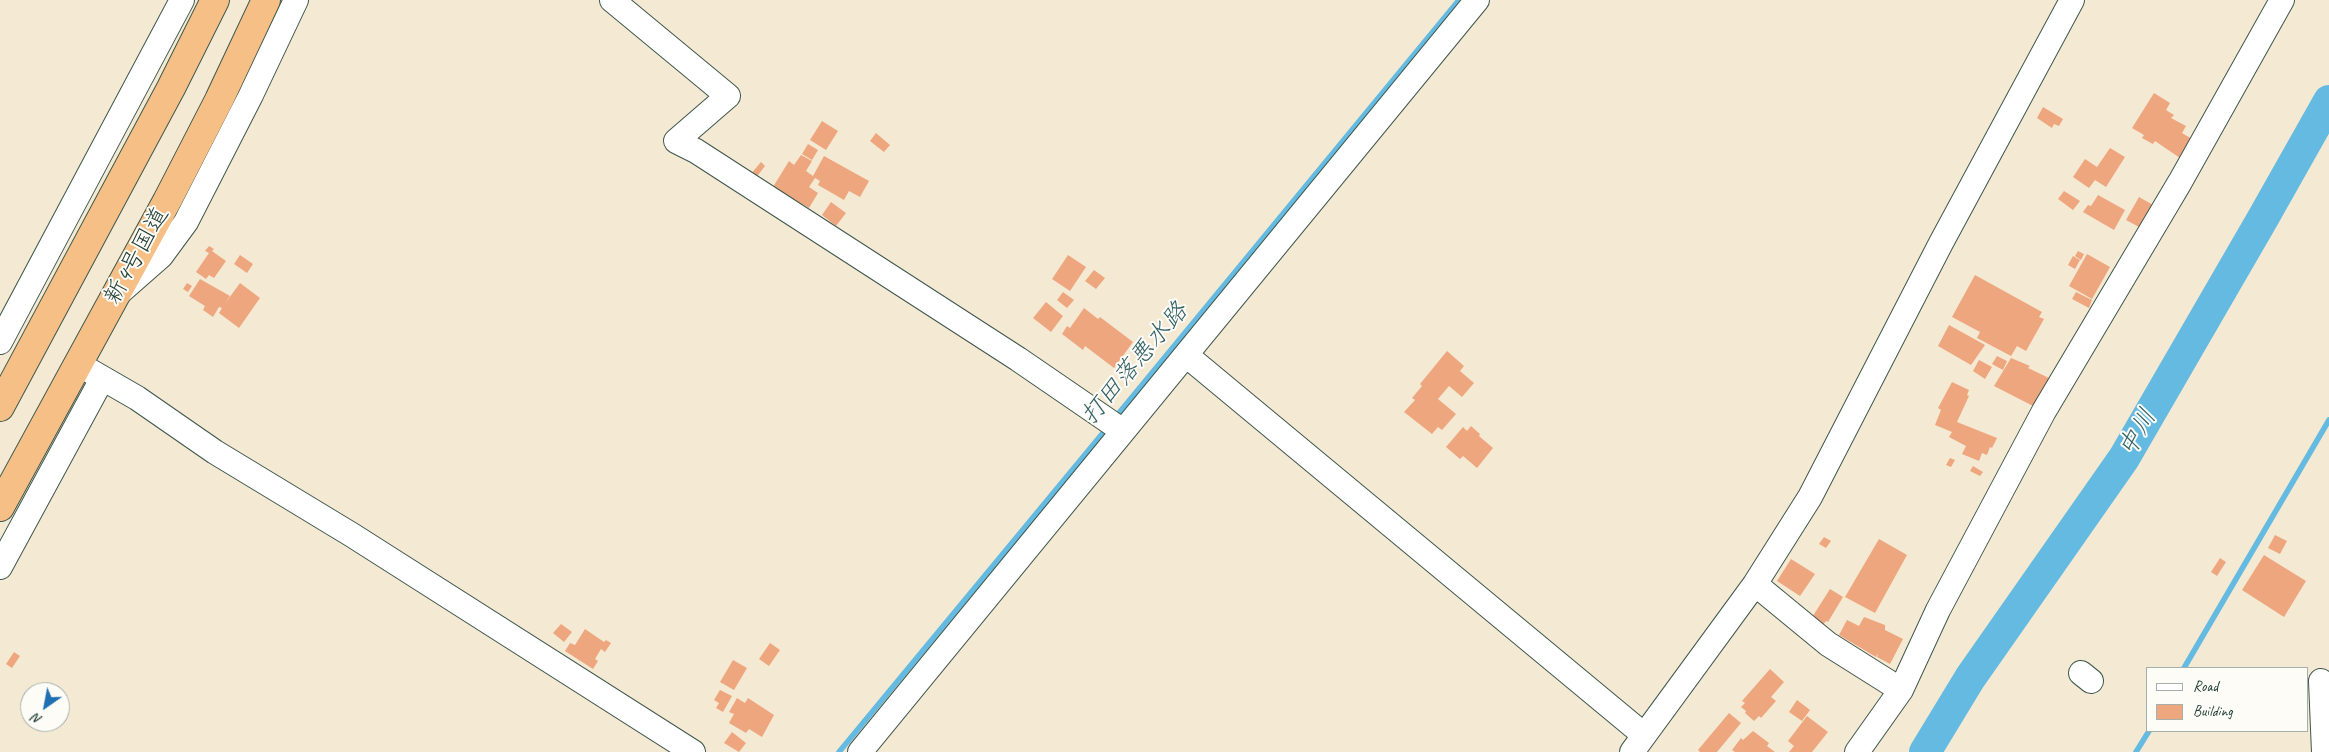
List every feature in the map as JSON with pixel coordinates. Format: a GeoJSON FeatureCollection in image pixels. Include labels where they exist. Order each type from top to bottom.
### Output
{"type":"FeatureCollection","features":[{"type":"Feature","properties":{"kind":"highway","name":"新4号国道"},"geometry":{"type":"LineString","coordinates":[[0,407],[215,0]]}},
{"type":"Feature","properties":{"kind":"highway","name":"新4号国道"},"geometry":{"type":"LineString","coordinates":[[0,507],[219,100],[266,0]]}},
{"type":"Feature","properties":{"kind":"street"},"geometry":{"type":"LineString","coordinates":[[0,342],[6,317],[182,0]]}},
{"type":"Feature","properties":{"kind":"street"},"geometry":{"type":"LineString","coordinates":[[113,298],[161,256],[186,222],[296,0]]}},
{"type":"Feature","properties":{"kind":"street"},"geometry":{"type":"LineString","coordinates":[[612,0],[728,96],[676,141],[712,162],[1018,359],[1123,431]]}},
{"type":"Feature","properties":{"kind":"street"},"geometry":{"type":"LineString","coordinates":[[860,752],[1477,0]]}},
{"type":"Feature","properties":{"kind":"street"},"geometry":{"type":"LineString","coordinates":[[1186,355],[1638,744],[1755,584],[1810,497],[1941,243],[2072,0]]}},
{"type":"Feature","properties":{"kind":"street"},"geometry":{"type":"LineString","coordinates":[[1857,752],[1902,690],[1938,610],[2044,411],[2180,182],[2282,0]]}},
{"type":"Feature","properties":{"kind":"street"},"geometry":{"type":"LineString","coordinates":[[6,317],[38,337]]}},
{"type":"Feature","properties":{"kind":"street"},"geometry":{"type":"LineString","coordinates":[[78,364],[137,398],[215,452],[352,535],[693,752]]}},
{"type":"Feature","properties":{"kind":"street"},"geometry":{"type":"LineString","coordinates":[[0,567],[102,379]]}},
{"type":"Feature","properties":{"kind":"street"},"geometry":{"type":"LineString","coordinates":[[1755,584],[1828,644],[1902,690]]}},
{"type":"Feature","properties":{"kind":"street"},"geometry":{"type":"LineString","coordinates":[[2321,681],[2324,752]]}},
{"type":"Feature","properties":{"kind":"building"},"geometry":{"type":"Polygon","coordinates":[[[2154,93],[2170,103],[2166,110],[2174,115],[2171,118],[2186,126],[2182,133],[2192,139],[2180,158],[2155,141],[2153,144],[2142,138],[2144,135],[2132,128],[2154,93]]]}},
{"type":"Feature","properties":{"kind":"building"},"geometry":{"type":"Polygon","coordinates":[[[2043,107],[2063,119],[2059,126],[2054,124],[2052,128],[2037,118],[2043,107]]]}},
{"type":"Feature","properties":{"kind":"building"},"geometry":{"type":"Polygon","coordinates":[[[822,121],[838,131],[826,150],[810,140],[822,121]]]}},
{"type":"Feature","properties":{"kind":"building"},"geometry":{"type":"Polygon","coordinates":[[[876,133],[890,145],[884,152],[870,141],[876,133]]]}},
{"type":"Feature","properties":{"kind":"building"},"geometry":{"type":"Polygon","coordinates":[[[808,144],[818,150],[812,160],[802,154],[808,144]]]}},
{"type":"Feature","properties":{"kind":"building"},"geometry":{"type":"Polygon","coordinates":[[[2110,148],[2125,157],[2106,187],[2095,180],[2089,188],[2073,177],[2085,159],[2097,167],[2110,148]]]}},
{"type":"Feature","properties":{"kind":"building"},"geometry":{"type":"Polygon","coordinates":[[[801,155],[812,161],[806,171],[813,176],[824,156],[869,181],[860,197],[849,191],[844,200],[818,185],[820,181],[815,178],[809,187],[818,193],[809,208],[773,187],[789,161],[794,165],[801,155]]]}},
{"type":"Feature","properties":{"kind":"building"},"geometry":{"type":"Polygon","coordinates":[[[761,162],[765,166],[755,179],[750,175],[761,162]]]}},
{"type":"Feature","properties":{"kind":"building"},"geometry":{"type":"Polygon","coordinates":[[[2064,191],[2080,201],[2073,210],[2058,199],[2064,191]]]}},
{"type":"Feature","properties":{"kind":"building"},"geometry":{"type":"Polygon","coordinates":[[[2098,195],[2125,210],[2114,230],[2083,212],[2088,205],[2091,206],[2098,195]]]}},
{"type":"Feature","properties":{"kind":"building"},"geometry":{"type":"Polygon","coordinates":[[[2139,197],[2153,205],[2141,228],[2126,220],[2139,197]]]}},
{"type":"Feature","properties":{"kind":"building"},"geometry":{"type":"Polygon","coordinates":[[[831,202],[846,213],[836,226],[822,215],[831,202]]]}},
{"type":"Feature","properties":{"kind":"building"},"geometry":{"type":"Polygon","coordinates":[[[209,246],[214,249],[212,251],[226,261],[214,278],[209,275],[206,279],[196,272],[209,253],[205,251],[209,246]]]}},
{"type":"Feature","properties":{"kind":"building"},"geometry":{"type":"Polygon","coordinates":[[[2078,251],[2084,254],[2081,260],[2075,256],[2078,251]]]}},
{"type":"Feature","properties":{"kind":"building"},"geometry":{"type":"Polygon","coordinates":[[[2087,254],[2110,267],[2092,299],[2069,286],[2087,254]]]}},
{"type":"Feature","properties":{"kind":"building"},"geometry":{"type":"Polygon","coordinates":[[[240,255],[253,264],[247,273],[234,264],[240,255]]]}},
{"type":"Feature","properties":{"kind":"building"},"geometry":{"type":"Polygon","coordinates":[[[1068,255],[1086,267],[1070,291],[1052,279],[1068,255]]]}},
{"type":"Feature","properties":{"kind":"building"},"geometry":{"type":"Polygon","coordinates":[[[2073,256],[2080,260],[2075,269],[2068,265],[2073,256]]]}},
{"type":"Feature","properties":{"kind":"building"},"geometry":{"type":"Polygon","coordinates":[[[1094,270],[1105,278],[1096,289],[1085,281],[1094,270]]]}},
{"type":"Feature","properties":{"kind":"building"},"geometry":{"type":"Polygon","coordinates":[[[1975,275],[2042,312],[2039,317],[2044,319],[2026,351],[2017,346],[2011,356],[1977,338],[1980,332],[1952,317],[1975,275]]]}},
{"type":"Feature","properties":{"kind":"building"},"geometry":{"type":"Polygon","coordinates":[[[200,279],[230,296],[224,305],[240,283],[260,298],[239,328],[219,313],[222,308],[219,307],[213,317],[203,310],[205,306],[189,296],[200,279]]]}},
{"type":"Feature","properties":{"kind":"building"},"geometry":{"type":"Polygon","coordinates":[[[187,283],[192,286],[188,292],[183,289],[187,283]]]}},
{"type":"Feature","properties":{"kind":"building"},"geometry":{"type":"Polygon","coordinates":[[[1063,292],[1074,300],[1067,308],[1057,300],[1063,292]]]}},
{"type":"Feature","properties":{"kind":"building"},"geometry":{"type":"Polygon","coordinates":[[[2076,292],[2092,300],[2089,308],[2072,299],[2076,292]]]}},
{"type":"Feature","properties":{"kind":"building"},"geometry":{"type":"Polygon","coordinates":[[[1046,302],[1063,316],[1051,332],[1033,318],[1046,302]]]}},
{"type":"Feature","properties":{"kind":"building"},"geometry":{"type":"Polygon","coordinates":[[[1084,308],[1098,319],[1100,317],[1133,342],[1114,368],[1085,346],[1083,350],[1062,334],[1067,326],[1070,328],[1084,308]]]}},
{"type":"Feature","properties":{"kind":"building"},"geometry":{"type":"Polygon","coordinates":[[[1949,325],[1985,345],[1971,365],[1938,346],[1949,325]]]}},
{"type":"Feature","properties":{"kind":"building"},"geometry":{"type":"Polygon","coordinates":[[[1447,351],[1464,366],[1460,371],[1474,383],[1462,397],[1449,386],[1438,399],[1456,414],[1442,430],[1438,427],[1432,434],[1404,412],[1415,400],[1412,398],[1422,386],[1420,384],[1447,351]]]}},
{"type":"Feature","properties":{"kind":"building"},"geometry":{"type":"Polygon","coordinates":[[[1997,356],[2007,361],[2003,370],[1992,364],[1997,356]]]}},
{"type":"Feature","properties":{"kind":"building"},"geometry":{"type":"Polygon","coordinates":[[[2011,358],[2030,366],[2028,368],[2049,378],[2035,407],[1994,386],[2011,358]]]}},
{"type":"Feature","properties":{"kind":"building"},"geometry":{"type":"Polygon","coordinates":[[[1979,360],[1992,367],[1985,379],[1973,371],[1979,360]]]}},
{"type":"Feature","properties":{"kind":"building"},"geometry":{"type":"Polygon","coordinates":[[[1952,382],[1969,390],[1967,395],[1969,396],[1957,422],[1997,438],[1987,455],[1982,453],[1979,461],[1962,454],[1966,446],[1949,437],[1952,432],[1935,425],[1941,410],[1938,408],[1952,382]]]}},
{"type":"Feature","properties":{"kind":"building"},"geometry":{"type":"Polygon","coordinates":[[[1471,426],[1493,448],[1477,468],[1463,456],[1460,459],[1446,447],[1463,427],[1467,431],[1471,426]]]}},
{"type":"Feature","properties":{"kind":"building"},"geometry":{"type":"Polygon","coordinates":[[[1950,458],[1955,460],[1951,467],[1946,465],[1950,458]]]}},
{"type":"Feature","properties":{"kind":"building"},"geometry":{"type":"Polygon","coordinates":[[[1973,466],[1983,472],[1980,476],[1970,471],[1973,466]]]}},
{"type":"Feature","properties":{"kind":"building"},"geometry":{"type":"Polygon","coordinates":[[[2275,535],[2287,541],[2280,554],[2268,548],[2275,535]]]}},
{"type":"Feature","properties":{"kind":"building"},"geometry":{"type":"Polygon","coordinates":[[[1824,537],[1831,541],[1826,548],[1819,544],[1824,537]]]}},
{"type":"Feature","properties":{"kind":"building"},"geometry":{"type":"Polygon","coordinates":[[[1879,539],[1907,555],[1875,613],[1845,597],[1879,539]]]}},
{"type":"Feature","properties":{"kind":"building"},"geometry":{"type":"Polygon","coordinates":[[[2264,555],[2306,581],[2284,617],[2242,590],[2264,555]]]}},
{"type":"Feature","properties":{"kind":"building"},"geometry":{"type":"Polygon","coordinates":[[[2220,558],[2226,562],[2217,576],[2211,572],[2220,558]]]}},
{"type":"Feature","properties":{"kind":"building"},"geometry":{"type":"Polygon","coordinates":[[[1791,559],[1815,574],[1800,596],[1777,581],[1791,559]]]}},
{"type":"Feature","properties":{"kind":"building"},"geometry":{"type":"Polygon","coordinates":[[[1830,589],[1843,597],[1828,622],[1826,621],[1822,626],[1811,619],[1830,589]]]}},
{"type":"Feature","properties":{"kind":"building"},"geometry":{"type":"Polygon","coordinates":[[[1864,617],[1885,625],[1885,630],[1903,639],[1890,664],[1877,657],[1878,653],[1876,657],[1839,635],[1847,620],[1859,626],[1864,617]]]}},
{"type":"Feature","properties":{"kind":"building"},"geometry":{"type":"Polygon","coordinates":[[[561,624],[572,632],[564,642],[553,633],[561,624]]]}},
{"type":"Feature","properties":{"kind":"building"},"geometry":{"type":"Polygon","coordinates":[[[585,629],[604,642],[606,640],[611,643],[605,652],[601,649],[595,659],[598,661],[593,669],[565,651],[570,643],[575,645],[585,629]]]}},
{"type":"Feature","properties":{"kind":"building"},"geometry":{"type":"Polygon","coordinates":[[[770,643],[780,650],[769,666],[759,659],[770,643]]]}},
{"type":"Feature","properties":{"kind":"building"},"geometry":{"type":"Polygon","coordinates":[[[14,652],[20,656],[12,668],[6,664],[14,652]]]}},
{"type":"Feature","properties":{"kind":"building"},"geometry":{"type":"Polygon","coordinates":[[[733,660],[747,668],[734,690],[720,682],[733,660]]]}},
{"type":"Feature","properties":{"kind":"building"},"geometry":{"type":"Polygon","coordinates":[[[1770,669],[1784,682],[1771,697],[1776,701],[1761,718],[1759,716],[1754,721],[1741,707],[1745,703],[1742,701],[1770,669]]]}},
{"type":"Feature","properties":{"kind":"building"},"geometry":{"type":"Polygon","coordinates":[[[720,690],[732,696],[723,712],[716,708],[719,703],[714,700],[720,690]]]}},
{"type":"Feature","properties":{"kind":"building"},"geometry":{"type":"Polygon","coordinates":[[[737,698],[745,703],[748,698],[774,715],[762,737],[749,729],[746,733],[729,723],[734,714],[729,712],[737,698]]]}},
{"type":"Feature","properties":{"kind":"building"},"geometry":{"type":"Polygon","coordinates":[[[1797,700],[1810,710],[1802,721],[1789,712],[1797,700]]]}},
{"type":"Feature","properties":{"kind":"building"},"geometry":{"type":"Polygon","coordinates":[[[1729,713],[1741,723],[1717,752],[1700,752],[1698,750],[1729,713]]]}},
{"type":"Feature","properties":{"kind":"building"},"geometry":{"type":"Polygon","coordinates":[[[1807,716],[1828,732],[1812,752],[1789,752],[1794,746],[1788,741],[1807,716]]]}},
{"type":"Feature","properties":{"kind":"building"},"geometry":{"type":"Polygon","coordinates":[[[1753,731],[1769,743],[1767,746],[1775,752],[1735,752],[1732,750],[1741,738],[1743,740],[1753,731]]]}},
{"type":"Feature","properties":{"kind":"building"},"geometry":{"type":"Polygon","coordinates":[[[732,732],[746,743],[739,752],[724,743],[732,732]]]}},
{"type":"Feature","properties":{"kind":"waterway","name":"打田落悪水路"},"geometry":{"type":"LineString","coordinates":[[1114,419],[1459,0]]}},
{"type":"Feature","properties":{"kind":"waterway","name":"中川"},"geometry":{"type":"LineString","coordinates":[[1925,752],[1970,678],[2124,458],[2329,101]]}},
{"type":"Feature","properties":{"kind":"waterway"},"geometry":{"type":"LineString","coordinates":[[2185,667],[2329,420]]}},
{"type":"Feature","properties":{"kind":"waterway","name":"打田落悪水路"},"geometry":{"type":"LineString","coordinates":[[839,752],[1107,428]]}},
{"type":"Feature","properties":{"kind":"waterway"},"geometry":{"type":"LineString","coordinates":[[2136,752],[2148,732]]}}]}
